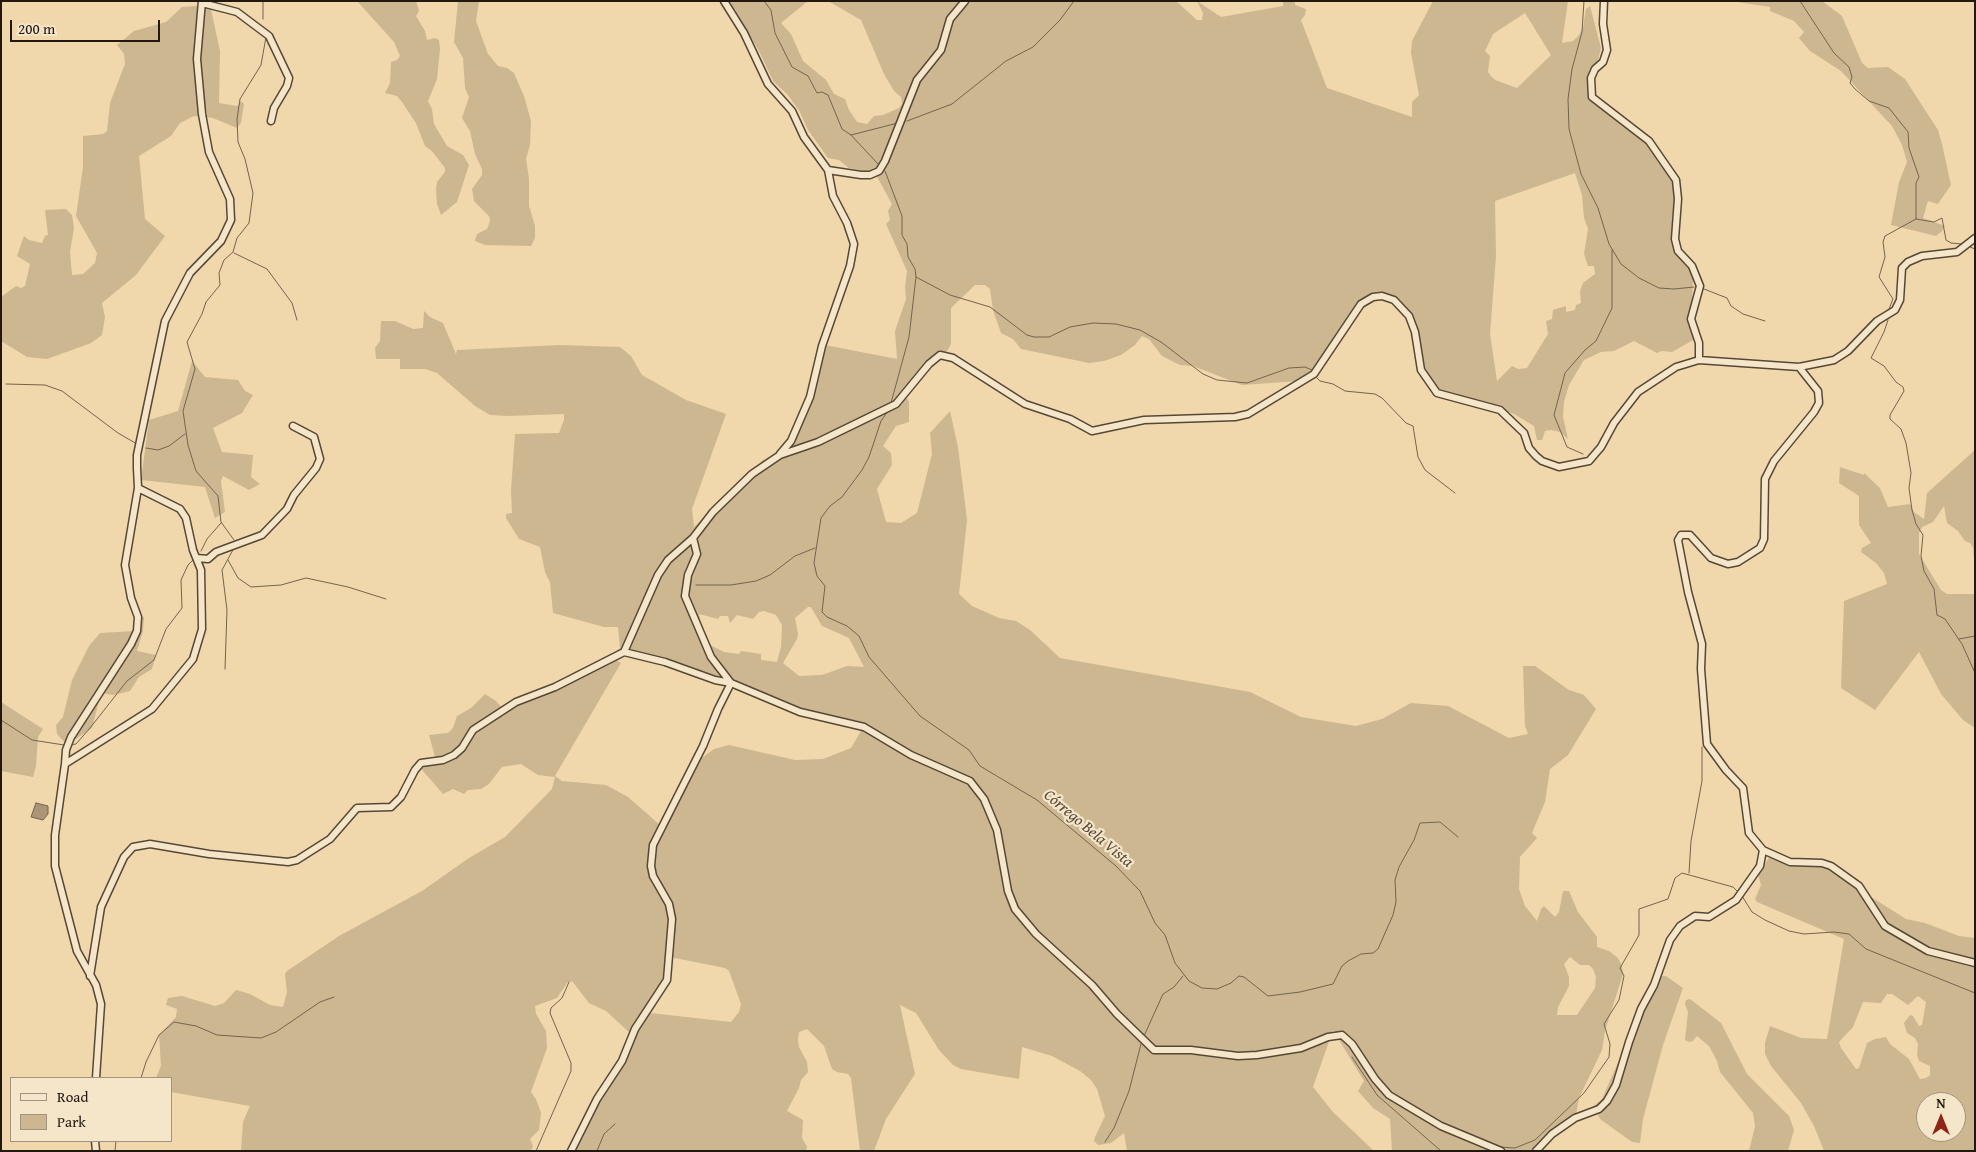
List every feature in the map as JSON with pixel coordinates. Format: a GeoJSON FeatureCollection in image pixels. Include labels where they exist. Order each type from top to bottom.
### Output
{"type":"FeatureCollection","features":[{"type":"Feature","properties":{"kind":"street"},"geometry":{"type":"LineString","coordinates":[[724,1],[744,33],[768,84],[792,111],[804,137],[828,170],[833,196],[852,234],[854,252],[822,346],[810,397],[791,441],[780,455]]}},
{"type":"Feature","properties":{"kind":"street"},"geometry":{"type":"LineString","coordinates":[[828,170],[861,175],[870,175],[879,171],[917,80],[941,50],[950,19],[965,1]]}},
{"type":"Feature","properties":{"kind":"street"},"geometry":{"type":"LineString","coordinates":[[1604,1],[1603,24],[1607,50],[1603,62],[1595,69],[1591,78],[1592,97],[1649,141],[1676,180],[1678,199],[1675,240],[1678,251],[1692,266],[1700,286],[1691,319],[1699,342],[1699,360]]}},
{"type":"Feature","properties":{"kind":"street"},"geometry":{"type":"LineString","coordinates":[[96,1077],[101,1011],[99,992],[77,951],[56,866],[54,843],[66,750],[71,738],[131,644],[137,631],[138,617],[131,598],[125,566],[138,488],[137,455],[166,321],[190,273],[221,241],[230,220],[230,199],[209,152],[202,114],[197,59],[202,2],[237,12],[269,36],[289,78],[287,86],[274,108],[271,121]]}},
{"type":"Feature","properties":{"kind":"street"},"geometry":{"type":"LineString","coordinates":[[90,976],[101,907],[124,857],[134,847],[150,844],[278,862],[297,860],[334,836],[350,814],[357,808],[387,808],[394,806],[402,797],[416,767],[425,762],[440,761],[454,756],[462,748],[473,730],[516,702],[555,687],[624,652],[658,575],[671,556],[693,538],[713,512],[752,474],[780,455],[818,442],[896,404],[929,364],[943,355],[953,358],[1025,404],[1070,419],[1092,431],[1144,420],[1235,417],[1248,414],[1314,374],[1361,304],[1373,297],[1382,296],[1394,300],[1409,316],[1415,332],[1421,370],[1437,393],[1500,410],[1524,433],[1529,448],[1536,456],[1553,466],[1579,465],[1589,461],[1601,447],[1614,423],[1638,392],[1676,367],[1699,360],[1798,367],[1834,360],[1848,351],[1877,321],[1895,310],[1900,300],[1902,268],[1908,262],[1922,256],[1957,252],[1975,238]]}},
{"type":"Feature","properties":{"kind":"street"},"geometry":{"type":"LineString","coordinates":[[1798,367],[1818,391],[1819,403],[1814,412],[1774,461],[1765,479],[1764,539],[1760,548],[1738,562],[1728,564],[1711,558],[1690,536],[1681,535],[1678,540],[1680,556],[1702,644],[1701,669],[1707,744],[1726,770],[1743,788],[1749,833],[1762,850],[1790,862],[1822,863],[1831,866],[1859,886],[1885,926],[1928,951],[1975,963]]}},
{"type":"Feature","properties":{"kind":"street"},"geometry":{"type":"LineString","coordinates":[[197,558],[208,559],[216,552],[262,535],[287,510],[294,495],[320,462],[318,446],[314,438],[293,426]]}},
{"type":"Feature","properties":{"kind":"street"},"geometry":{"type":"LineString","coordinates":[[65,764],[105,740],[134,719],[147,714],[193,659],[203,620],[202,576],[184,514],[173,505],[138,488]]}},
{"type":"Feature","properties":{"kind":"street"},"geometry":{"type":"LineString","coordinates":[[693,538],[697,554],[688,575],[685,596],[711,657],[731,684]]}},
{"type":"Feature","properties":{"kind":"street"},"geometry":{"type":"LineString","coordinates":[[624,652],[665,662],[731,684],[795,710],[864,727],[911,755],[970,781],[984,799],[998,830],[1008,891],[1015,909],[1036,934],[1092,985],[1117,1014],[1154,1050],[1191,1050],[1238,1056],[1257,1056],[1301,1048],[1328,1037],[1342,1035],[1352,1044],[1375,1079],[1389,1095],[1441,1126],[1500,1151]]}},
{"type":"Feature","properties":{"kind":"street"},"geometry":{"type":"LineString","coordinates":[[571,1151],[597,1099],[622,1061],[635,1029],[667,980],[672,919],[668,904],[652,876],[651,860],[653,845],[703,746],[718,709],[731,684]]}},
{"type":"Feature","properties":{"kind":"street"},"geometry":{"type":"LineString","coordinates":[[1536,1151],[1552,1134],[1575,1118],[1599,1109],[1607,1101],[1616,1085],[1629,1042],[1654,985],[1670,940],[1680,926],[1695,916],[1709,917],[1730,906],[1760,866],[1762,850]]}},
{"type":"Feature","properties":{"kind":"green space"},"geometry":{"type":"Polygon","coordinates":[[[357,1],[416,1],[419,11],[416,16],[425,31],[427,40],[435,38],[439,40],[437,79],[428,101],[432,109],[434,124],[447,146],[463,155],[469,165],[457,202],[441,215],[437,204],[436,189],[437,182],[445,172],[445,168],[432,151],[425,146],[416,123],[402,102],[397,96],[385,93],[390,83],[391,62],[397,60],[400,56],[394,42],[357,1]]]}},
{"type":"Feature","properties":{"kind":"green space"},"geometry":{"type":"Polygon","coordinates":[[[458,1],[479,1],[476,21],[488,54],[498,66],[507,68],[514,73],[524,96],[531,121],[530,145],[526,159],[529,179],[529,206],[535,226],[535,238],[531,246],[485,245],[475,241],[477,234],[487,229],[490,221],[489,216],[474,201],[472,189],[482,175],[482,169],[475,154],[470,131],[462,118],[469,97],[465,88],[463,58],[454,42],[458,1]]]}},
{"type":"Feature","properties":{"kind":"green space"},"geometry":{"type":"Polygon","coordinates":[[[729,1],[808,1],[781,23],[791,34],[803,61],[826,80],[834,94],[845,99],[849,110],[857,122],[867,124],[874,116],[883,115],[899,108],[902,104],[901,97],[894,91],[884,74],[861,20],[828,1],[1176,1],[1197,20],[1202,20],[1203,13],[1197,1],[1221,17],[1283,6],[1283,1],[1295,1],[1295,5],[1306,9],[1305,15],[1301,20],[1327,88],[1412,117],[1412,102],[1419,95],[1411,53],[1412,41],[1433,1],[1568,1],[1562,43],[1573,41],[1579,35],[1583,27],[1586,9],[1590,6],[1601,48],[1590,92],[1616,114],[1633,124],[1658,149],[1674,171],[1678,187],[1673,226],[1681,253],[1694,262],[1691,318],[1695,339],[1672,352],[1662,351],[1657,353],[1634,341],[1614,351],[1601,352],[1584,360],[1569,385],[1564,402],[1563,417],[1568,439],[1560,432],[1551,430],[1545,431],[1542,440],[1537,440],[1534,426],[1514,414],[1489,405],[1444,398],[1434,394],[1426,379],[1413,330],[1402,309],[1388,296],[1363,301],[1347,316],[1343,334],[1324,362],[1299,381],[1242,385],[1193,366],[1180,365],[1162,356],[1149,339],[1142,336],[1135,345],[1121,355],[1104,361],[1089,363],[1021,349],[1013,339],[1001,333],[993,310],[990,289],[985,285],[975,285],[951,308],[951,344],[946,353],[928,365],[906,396],[909,402],[909,422],[896,426],[883,446],[891,453],[892,465],[877,489],[886,522],[901,523],[917,513],[932,454],[930,433],[950,411],[958,447],[967,520],[959,594],[972,606],[999,618],[1016,621],[1030,630],[1060,658],[1250,692],[1301,717],[1356,726],[1382,719],[1411,703],[1448,706],[1509,738],[1528,734],[1525,726],[1523,666],[1535,666],[1569,690],[1584,695],[1596,709],[1568,755],[1550,769],[1545,802],[1532,833],[1537,838],[1520,857],[1519,889],[1525,906],[1537,921],[1544,906],[1555,917],[1559,912],[1563,891],[1569,891],[1578,912],[1597,937],[1597,947],[1609,951],[1618,958],[1623,974],[1605,1031],[1602,1050],[1579,1098],[1576,1114],[1537,1151],[1503,1151],[1492,1146],[1488,1151],[1392,1151],[1390,1119],[1373,1108],[1358,1091],[1364,1081],[1333,1030],[1313,1087],[1333,1112],[1374,1151],[1127,1151],[1124,1133],[1111,1143],[1098,1145],[1094,1141],[1105,1116],[1097,1089],[1091,1080],[1080,1071],[1052,1056],[1022,1047],[1019,1079],[961,1069],[953,1065],[939,1050],[916,1013],[900,1005],[915,1074],[886,1119],[874,1151],[860,1151],[851,1078],[848,1074],[832,1069],[824,1046],[807,1029],[799,1032],[798,1040],[799,1047],[807,1062],[808,1072],[801,1080],[787,1111],[803,1120],[802,1138],[807,1147],[806,1151],[574,1151],[589,1115],[617,1069],[631,1034],[606,1011],[589,1003],[572,981],[567,983],[557,998],[535,1006],[536,1014],[546,1031],[547,1048],[531,1092],[536,1099],[541,1113],[539,1130],[530,1139],[533,1146],[531,1151],[241,1151],[243,1122],[250,1106],[172,1092],[172,1077],[156,1077],[161,1066],[159,1035],[176,1017],[177,1009],[166,1005],[168,998],[182,996],[215,1006],[224,1003],[236,990],[250,994],[270,1005],[283,1007],[287,992],[285,974],[287,971],[339,936],[422,891],[469,858],[505,837],[552,789],[555,777],[538,775],[521,764],[502,767],[489,784],[481,789],[468,790],[464,794],[453,789],[443,794],[417,764],[435,757],[429,735],[448,733],[453,728],[457,716],[471,708],[485,694],[496,701],[503,709],[610,657],[620,648],[618,627],[604,627],[553,613],[550,582],[545,572],[540,547],[519,539],[506,518],[506,514],[512,513],[511,490],[515,434],[559,433],[564,420],[564,414],[490,415],[475,406],[437,373],[425,369],[400,369],[400,359],[376,359],[375,348],[380,341],[381,321],[395,321],[413,329],[423,328],[424,311],[430,317],[443,323],[456,354],[457,350],[559,345],[620,347],[631,356],[642,375],[686,400],[726,414],[692,509],[694,527],[763,460],[793,447],[825,345],[897,359],[895,331],[906,299],[907,271],[886,224],[890,220],[888,211],[892,204],[875,173],[849,168],[839,160],[828,158],[808,130],[800,112],[788,95],[773,81],[759,51],[729,1]],[[1525,13],[1493,34],[1485,51],[1490,56],[1488,72],[1491,76],[1495,80],[1517,88],[1551,55],[1525,13]],[[1575,173],[1495,201],[1496,256],[1490,334],[1497,381],[1512,366],[1518,369],[1527,368],[1548,334],[1546,321],[1552,319],[1553,310],[1566,306],[1566,312],[1575,310],[1576,305],[1581,303],[1580,291],[1583,283],[1595,274],[1594,266],[1588,266],[1584,254],[1588,229],[1584,218],[1582,195],[1575,173]],[[808,607],[795,618],[797,639],[783,663],[799,676],[822,675],[847,666],[864,667],[849,638],[822,626],[811,607],[808,607]],[[764,611],[759,612],[753,619],[737,615],[730,623],[728,616],[720,616],[718,619],[699,614],[704,637],[712,646],[724,652],[739,654],[741,651],[761,654],[761,660],[777,662],[781,647],[782,625],[776,615],[764,611]],[[626,655],[616,660],[621,663],[555,776],[562,781],[606,785],[628,797],[660,825],[695,763],[714,749],[729,745],[795,760],[823,759],[851,748],[865,724],[808,712],[748,687],[626,655]],[[670,957],[667,980],[654,1001],[650,1013],[731,1022],[739,1012],[741,1004],[729,971],[725,968],[670,957]],[[1570,957],[1564,964],[1569,977],[1569,986],[1558,1007],[1557,1015],[1577,1015],[1595,988],[1596,977],[1589,965],[1580,965],[1570,957]]]}},
{"type":"Feature","properties":{"kind":"green space"},"geometry":{"type":"Polygon","coordinates":[[[1731,1],[1822,1],[1842,16],[1862,63],[1868,68],[1888,67],[1905,79],[1938,130],[1942,144],[1951,185],[1938,204],[1928,201],[1923,218],[1945,226],[1942,231],[1936,236],[1891,225],[1899,182],[1907,162],[1902,145],[1892,126],[1841,71],[1810,51],[1799,38],[1804,32],[1794,21],[1770,11],[1770,7],[1731,1]]]}},
{"type":"Feature","properties":{"kind":"green space"},"geometry":{"type":"Polygon","coordinates":[[[210,5],[220,51],[219,103],[237,106],[241,101],[244,104],[241,123],[237,128],[213,118],[194,116],[180,123],[171,136],[139,156],[145,219],[165,236],[136,275],[102,303],[105,317],[102,335],[91,343],[47,359],[27,357],[1,341],[1,297],[16,286],[21,288],[25,286],[30,264],[17,256],[24,236],[29,240],[42,243],[45,236],[48,235],[45,210],[66,209],[72,215],[74,228],[70,252],[72,275],[83,274],[95,263],[97,253],[76,216],[83,167],[83,136],[103,134],[107,131],[110,103],[125,64],[124,54],[117,45],[134,31],[166,22],[182,7],[210,5]]]}},
{"type":"Feature","properties":{"kind":"green space"},"geometry":{"type":"Polygon","coordinates":[[[192,361],[205,377],[238,380],[245,391],[253,395],[242,413],[213,428],[222,452],[253,455],[251,477],[260,484],[249,490],[223,476],[221,481],[225,512],[215,518],[205,487],[141,480],[149,420],[178,411],[192,361]]]}},
{"type":"Feature","properties":{"kind":"green space"},"geometry":{"type":"Polygon","coordinates":[[[1975,450],[1975,569],[1973,548],[1958,531],[1947,523],[1944,506],[1933,522],[1922,527],[1919,533],[1919,554],[1941,590],[1947,594],[1975,594],[1975,728],[1963,720],[1941,694],[1919,652],[1875,710],[1841,688],[1844,601],[1887,584],[1884,573],[1876,563],[1861,552],[1862,548],[1871,543],[1859,525],[1859,496],[1839,483],[1840,467],[1864,475],[1864,473],[1880,488],[1888,507],[1910,504],[1914,512],[1924,519],[1927,493],[1975,450]]]}},
{"type":"Feature","properties":{"kind":"green space"},"geometry":{"type":"Polygon","coordinates":[[[144,617],[143,631],[137,651],[156,655],[152,669],[139,677],[130,691],[113,695],[101,693],[92,728],[67,745],[57,734],[56,725],[63,717],[72,680],[89,646],[100,633],[134,631],[139,619],[144,617]]]}},
{"type":"Feature","properties":{"kind":"green space"},"geometry":{"type":"Polygon","coordinates":[[[1,702],[43,729],[38,737],[36,766],[33,777],[1,771],[1,702]]]}},
{"type":"Feature","properties":{"kind":"green space"},"geometry":{"type":"Polygon","coordinates":[[[1773,852],[1777,858],[1830,866],[1871,897],[1906,919],[1925,923],[1959,936],[1975,938],[1975,1151],[1824,1151],[1814,1126],[1801,1103],[1771,1066],[1765,1054],[1765,1043],[1770,1026],[1801,1038],[1827,1039],[1844,939],[1757,902],[1755,899],[1761,885],[1758,874],[1773,852]],[[1887,994],[1881,1003],[1863,1002],[1853,1027],[1839,1042],[1841,1048],[1856,1069],[1859,1068],[1867,1043],[1886,1037],[1890,1044],[1909,1059],[1920,1079],[1926,1078],[1930,1075],[1930,1066],[1919,1061],[1917,1055],[1918,1044],[1915,1038],[1907,1033],[1904,1023],[1910,1015],[1913,1016],[1919,1026],[1922,1025],[1926,1002],[1918,996],[1908,1005],[1892,994],[1887,994]]]}},
{"type":"Feature","properties":{"kind":"green space"},"geometry":{"type":"Polygon","coordinates":[[[1656,976],[1666,976],[1683,988],[1663,1045],[1643,1119],[1640,1143],[1632,1142],[1600,1119],[1594,1106],[1602,1099],[1656,976]]]}},
{"type":"Feature","properties":{"kind":"green space"},"geometry":{"type":"Polygon","coordinates":[[[1690,999],[1721,1023],[1747,1074],[1789,1116],[1794,1130],[1788,1151],[1749,1151],[1755,1126],[1753,1113],[1720,1072],[1717,1061],[1709,1046],[1697,1036],[1693,1041],[1685,1040],[1688,1012],[1685,1004],[1686,1000],[1690,999]]]}},
{"type":"Feature","properties":{"kind":"shaded area"},"geometry":{"type":"Polygon","coordinates":[[[36,803],[48,806],[48,814],[43,820],[31,817],[36,803]]]}},
{"type":"Feature","properties":{"kind":"waterway"},"geometry":{"type":"LineString","coordinates":[[263,1],[263,19]]}},
{"type":"Feature","properties":{"kind":"waterway","name":"Córrego Bela Vista"},"geometry":{"type":"LineString","coordinates":[[764,1],[771,10],[775,33],[792,67],[808,76],[817,93],[822,92],[828,95],[842,129],[851,135],[879,165]]}},
{"type":"Feature","properties":{"kind":"waterway"},"geometry":{"type":"LineString","coordinates":[[907,121],[952,104],[1006,61],[1033,47],[1060,20],[1074,1]]}},
{"type":"Feature","properties":{"kind":"waterway"},"geometry":{"type":"LineString","coordinates":[[1584,1],[1582,32],[1572,69],[1568,99],[1569,129],[1581,174],[1598,208],[1609,244],[1621,264],[1639,278],[1659,288],[1694,287]]}},
{"type":"Feature","properties":{"kind":"waterway"},"geometry":{"type":"LineString","coordinates":[[1800,1],[1834,53],[1849,67],[1852,77],[1850,83],[1869,101],[1889,108],[1908,132],[1909,148],[1919,177],[1916,183],[1916,219]]}},
{"type":"Feature","properties":{"kind":"waterway"},"geometry":{"type":"LineString","coordinates":[[234,540],[221,522],[218,496],[196,471],[188,445],[183,411],[195,369],[187,342],[202,314],[206,302],[220,285],[219,273],[224,260],[233,252],[237,238],[249,223],[253,193],[245,159],[238,142],[237,119],[240,99],[261,65],[266,37]]}},
{"type":"Feature","properties":{"kind":"waterway"},"geometry":{"type":"LineString","coordinates":[[851,135],[898,123]]}},
{"type":"Feature","properties":{"kind":"waterway","name":"Córrego Bela Vista"},"geometry":{"type":"LineString","coordinates":[[885,171],[902,216],[902,235],[907,244],[908,257],[915,269],[916,277],[909,337],[891,403]]}},
{"type":"Feature","properties":{"kind":"waterway"},"geometry":{"type":"LineString","coordinates":[[1889,309],[1893,299],[1879,277],[1885,257],[1883,242],[1885,236],[1916,219],[1934,222],[1942,218],[1946,240],[1951,243],[1962,244]]}},
{"type":"Feature","properties":{"kind":"waterway"},"geometry":{"type":"LineString","coordinates":[[1970,247],[1975,249]]}},
{"type":"Feature","properties":{"kind":"waterway"},"geometry":{"type":"LineString","coordinates":[[1583,454],[1567,447],[1554,415],[1565,373],[1585,350],[1596,341],[1612,308],[1612,250]]}},
{"type":"Feature","properties":{"kind":"waterway"},"geometry":{"type":"LineString","coordinates":[[234,253],[267,269],[292,303],[297,320]]}},
{"type":"Feature","properties":{"kind":"waterway"},"geometry":{"type":"LineString","coordinates":[[916,277],[950,295],[990,307],[1027,335],[1034,337],[1049,337],[1070,327],[1093,323],[1116,324],[1140,330],[1161,342],[1203,374],[1217,380],[1247,383],[1289,368],[1305,367],[1312,370]]}},
{"type":"Feature","properties":{"kind":"waterway"},"geometry":{"type":"LineString","coordinates":[[1704,289],[1727,298],[1731,306],[1743,314],[1765,321]]}},
{"type":"Feature","properties":{"kind":"waterway"},"geometry":{"type":"LineString","coordinates":[[1888,320],[1871,358],[1884,366],[1896,382],[1903,387],[1904,391],[1890,415],[1890,419],[1901,429],[1906,443],[1911,473],[1909,488],[1912,510],[1916,524],[1923,535],[1921,556],[1924,571],[1934,589],[1937,615],[1945,619],[1962,644],[1975,673]]}},
{"type":"Feature","properties":{"kind":"waterway"},"geometry":{"type":"LineString","coordinates":[[1317,378],[1345,391],[1375,394],[1382,398],[1406,423],[1413,426],[1418,457],[1425,470],[1455,493]]}},
{"type":"Feature","properties":{"kind":"waterway"},"geometry":{"type":"LineString","coordinates":[[6,384],[45,385],[62,391],[118,433],[137,444]]}},
{"type":"Feature","properties":{"kind":"waterway","name":"Córrego Bela Vista"},"geometry":{"type":"LineString","coordinates":[[888,411],[881,421],[869,457],[862,470],[842,497],[830,506],[821,518],[814,563],[817,576],[825,586],[822,612],[827,617],[847,626],[859,636],[869,657],[920,716],[969,750],[980,766],[1037,800],[1116,866],[1140,891],[1155,923],[1165,935],[1175,963],[1189,981],[1202,988],[1217,989],[1231,983],[1239,976],[1244,977],[1268,996],[1300,992],[1333,984],[1342,966],[1348,961],[1361,954],[1373,953],[1378,949],[1393,915],[1396,902],[1395,880],[1399,867],[1414,840],[1420,823],[1440,822],[1458,837]]}},
{"type":"Feature","properties":{"kind":"waterway"},"geometry":{"type":"LineString","coordinates":[[146,448],[158,450],[169,446],[185,434]]}},
{"type":"Feature","properties":{"kind":"waterway"},"geometry":{"type":"LineString","coordinates":[[201,551],[207,539],[221,523]]}},
{"type":"Feature","properties":{"kind":"waterway"},"geometry":{"type":"LineString","coordinates":[[225,669],[227,610],[222,570],[234,548]]}},
{"type":"Feature","properties":{"kind":"waterway"},"geometry":{"type":"LineString","coordinates":[[696,585],[731,585],[756,581],[770,575],[795,556],[815,548]]}},
{"type":"Feature","properties":{"kind":"waterway"},"geometry":{"type":"LineString","coordinates":[[70,745],[76,744],[127,681],[154,660],[166,629],[182,608],[181,580],[188,565],[194,559]]}},
{"type":"Feature","properties":{"kind":"waterway"},"geometry":{"type":"LineString","coordinates":[[228,560],[238,578],[251,587],[281,585],[306,578],[348,587],[386,599]]}},
{"type":"Feature","properties":{"kind":"waterway"},"geometry":{"type":"LineString","coordinates":[[1959,639],[1975,636]]}},
{"type":"Feature","properties":{"kind":"waterway"},"geometry":{"type":"LineString","coordinates":[[1,720],[32,740],[64,745]]}},
{"type":"Feature","properties":{"kind":"waterway"},"geometry":{"type":"LineString","coordinates":[[1689,873],[1691,841],[1702,781],[1702,747]]}},
{"type":"Feature","properties":{"kind":"waterway"},"geometry":{"type":"LineString","coordinates":[[1499,1147],[1515,1148],[1535,1140],[1584,1093],[1609,1057],[1610,1044],[1604,1024],[1619,1000],[1624,976],[1620,968],[1639,935],[1639,909],[1668,899],[1675,878],[1682,873],[1733,887],[1739,893]]}},
{"type":"Feature","properties":{"kind":"waterway"},"geometry":{"type":"LineString","coordinates":[[1742,896],[1752,912],[1789,931],[1804,934],[1834,932],[1849,934],[1866,949],[1975,993]]}},
{"type":"Feature","properties":{"kind":"waterway"},"geometry":{"type":"LineString","coordinates":[[1144,1036],[1163,994],[1174,987],[1183,976]]}},
{"type":"Feature","properties":{"kind":"waterway"},"geometry":{"type":"LineString","coordinates":[[536,1151],[571,1071],[571,1063],[550,1013],[551,1008],[562,998],[569,982]]}},
{"type":"Feature","properties":{"kind":"waterway"},"geometry":{"type":"LineString","coordinates":[[141,1077],[146,1062],[159,1035],[174,1022],[196,1026],[217,1035],[261,1038],[276,1032],[320,1002],[334,997]]}},
{"type":"Feature","properties":{"kind":"waterway"},"geometry":{"type":"LineString","coordinates":[[1105,1142],[1114,1128],[1129,1091],[1141,1044]]}},
{"type":"Feature","properties":{"kind":"waterway"},"geometry":{"type":"LineString","coordinates":[[1352,1057],[1377,1095],[1441,1151]]}},
{"type":"Feature","properties":{"kind":"waterway"},"geometry":{"type":"LineString","coordinates":[[597,1151],[604,1134],[615,1124]]}},
{"type":"Feature","properties":{"kind":"waterway"},"geometry":{"type":"LineString","coordinates":[[115,1151],[116,1142]]}}]}
